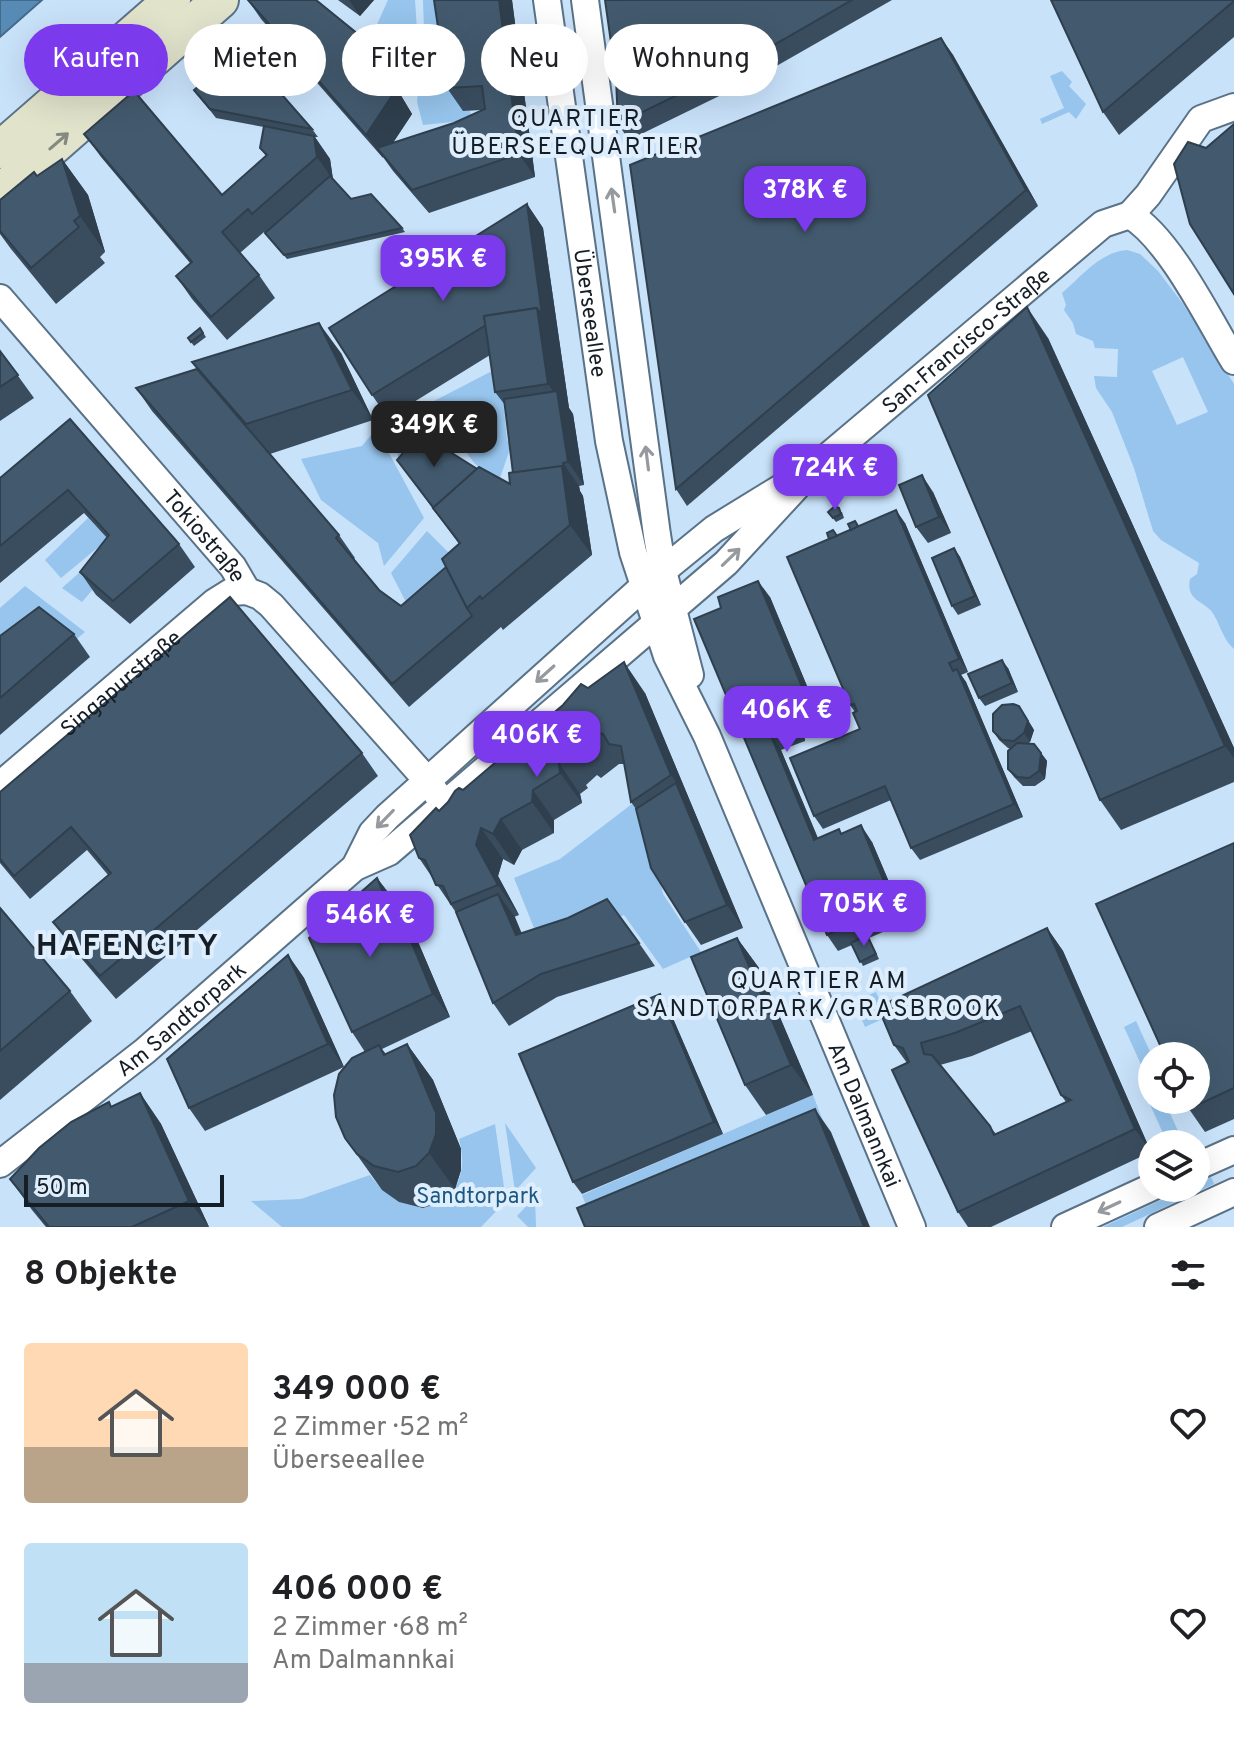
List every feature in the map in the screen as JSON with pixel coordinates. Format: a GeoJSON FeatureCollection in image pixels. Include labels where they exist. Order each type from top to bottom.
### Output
{"type":"FeatureCollection","features":[{"type":"Feature","properties":{"kind":"main road"},"geometry":{"type":"LineString","coordinates":[[0,150],[172,0]]}},
{"type":"Feature","properties":{"kind":"main road"},"geometry":{"type":"LineString","coordinates":[[0,193],[220,0]]}},
{"type":"Feature","properties":{"kind":"street","name":"Überseeallee"},"geometry":{"type":"LineString","coordinates":[[547,0],[616,481],[664,615]]}},
{"type":"Feature","properties":{"kind":"street","name":"Überseeallee"},"geometry":{"type":"LineString","coordinates":[[585,0],[653,579]]}},
{"type":"Feature","properties":{"kind":"street","name":"San-Francisco-Straße"},"geometry":{"type":"LineString","coordinates":[[664,615],[726,563],[813,469],[1090,233],[1126,216],[1148,195],[1201,119],[1234,107]]}},
{"type":"Feature","properties":{"kind":"street"},"geometry":{"type":"LineString","coordinates":[[1126,216],[1147,228],[1172,260],[1234,361]]}},
{"type":"Feature","properties":{"kind":"street","name":"Tokiostraße"},"geometry":{"type":"LineString","coordinates":[[0,298],[233,567],[247,591],[271,605],[426,779],[444,804]]}},
{"type":"Feature","properties":{"kind":"street","name":"San-Francisco-Straße"},"geometry":{"type":"LineString","coordinates":[[653,579],[714,529],[813,469]]}},
{"type":"Feature","properties":{"kind":"street","name":"Am Sandtorpark"},"geometry":{"type":"LineString","coordinates":[[355,867],[372,833],[426,779],[653,579]]}},
{"type":"Feature","properties":{"kind":"street","name":"Singapurstraße"},"geometry":{"type":"LineString","coordinates":[[0,785],[215,602],[231,592],[247,591]]}},
{"type":"Feature","properties":{"kind":"street","name":"Am Sandtorpark"},"geometry":{"type":"LineString","coordinates":[[0,1164],[145,1051],[355,867],[389,852],[664,615]]}},
{"type":"Feature","properties":{"kind":"street","name":"Am Dalmannkai"},"geometry":{"type":"LineString","coordinates":[[664,615],[707,736],[912,1227]]}},
{"type":"Feature","properties":{"kind":"street"},"geometry":{"type":"LineString","coordinates":[[1210,1161],[1234,1150]]}},
{"type":"Feature","properties":{"kind":"street"},"geometry":{"type":"LineString","coordinates":[[1158,1227],[1234,1192]]}},
{"type":"Feature","properties":{"kind":"street"},"geometry":{"type":"LineString","coordinates":[[1065,1227],[1138,1193]]}},
{"type":"Feature","properties":{"kind":"green space"},"geometry":{"type":"Polygon","coordinates":[[[388,0],[415,0],[417,24],[377,24],[388,0]]]}},
{"type":"Feature","properties":{"kind":"green space"},"geometry":{"type":"Polygon","coordinates":[[[423,0],[447,0],[451,24],[424,24],[423,0]]]}},
{"type":"Feature","properties":{"kind":"green space"},"geometry":{"type":"Polygon","coordinates":[[[1062,71],[1072,82],[1069,86],[1086,104],[1076,119],[1069,112],[1042,124],[1040,119],[1064,108],[1050,76],[1062,71]]]}},
{"type":"Feature","properties":{"kind":"green space"},"geometry":{"type":"Polygon","coordinates":[[[418,96],[462,96],[464,111],[470,111],[472,120],[423,125],[418,96]]]}},
{"type":"Feature","properties":{"kind":"green space"},"geometry":{"type":"Polygon","coordinates":[[[1127,250],[1140,254],[1158,271],[1234,384],[1234,649],[1211,610],[1191,592],[1190,579],[1197,574],[1199,563],[1161,540],[1153,531],[1134,468],[1112,412],[1096,388],[1094,376],[1117,377],[1118,349],[1095,348],[1093,341],[1076,334],[1064,310],[1066,305],[1062,293],[1092,266],[1127,250]],[[1183,357],[1152,371],[1177,425],[1208,412],[1183,357]]]}},
{"type":"Feature","properties":{"kind":"green space"},"geometry":{"type":"Polygon","coordinates":[[[492,371],[503,399],[507,440],[511,446],[499,481],[475,464],[460,444],[428,437],[409,414],[492,371]]]}},
{"type":"Feature","properties":{"kind":"green space"},"geometry":{"type":"Polygon","coordinates":[[[376,429],[424,518],[384,566],[378,543],[321,500],[301,459],[362,446],[376,429]]]}},
{"type":"Feature","properties":{"kind":"green space"},"geometry":{"type":"Polygon","coordinates":[[[403,431],[423,444],[400,464],[393,437],[403,431]]]}},
{"type":"Feature","properties":{"kind":"green space"},"geometry":{"type":"Polygon","coordinates":[[[88,518],[108,539],[61,578],[45,560],[88,518]]]}},
{"type":"Feature","properties":{"kind":"green space"},"geometry":{"type":"Polygon","coordinates":[[[427,531],[453,557],[440,577],[407,604],[391,573],[427,531]]]}},
{"type":"Feature","properties":{"kind":"green space"},"geometry":{"type":"Polygon","coordinates":[[[104,551],[117,561],[82,602],[62,588],[104,551]]]}},
{"type":"Feature","properties":{"kind":"green space"},"geometry":{"type":"Polygon","coordinates":[[[25,586],[85,632],[72,643],[0,672],[0,608],[25,586]]]}},
{"type":"Feature","properties":{"kind":"green space"},"geometry":{"type":"Polygon","coordinates":[[[641,797],[663,894],[701,952],[663,969],[624,915],[583,935],[542,948],[514,878],[560,859],[641,797]]]}},
{"type":"Feature","properties":{"kind":"green space"},"geometry":{"type":"Polygon","coordinates":[[[876,992],[884,1009],[922,1001],[865,1027],[854,1001],[876,992]]]}},
{"type":"Feature","properties":{"kind":"green space"},"geometry":{"type":"Polygon","coordinates":[[[1136,1021],[1146,1042],[1138,1042],[1138,1058],[1124,1027],[1136,1021]]]}},
{"type":"Feature","properties":{"kind":"green space"},"geometry":{"type":"Polygon","coordinates":[[[813,1095],[823,1121],[591,1218],[582,1195],[813,1095]]]}},
{"type":"Feature","properties":{"kind":"green space"},"geometry":{"type":"Polygon","coordinates":[[[1154,1114],[1170,1114],[1178,1130],[1162,1130],[1154,1114]]]}},
{"type":"Feature","properties":{"kind":"green space"},"geometry":{"type":"Polygon","coordinates":[[[505,1123],[536,1168],[515,1191],[505,1123]]]}},
{"type":"Feature","properties":{"kind":"green space","name":"Sandtorpark"},"geometry":{"type":"Polygon","coordinates":[[[495,1124],[506,1201],[481,1227],[282,1227],[251,1201],[301,1199],[370,1175],[385,1191],[402,1201],[419,1205],[436,1202],[449,1194],[458,1181],[462,1162],[459,1139],[495,1124]]]}},
{"type":"Feature","properties":{"kind":"green space"},"geometry":{"type":"Polygon","coordinates":[[[535,1197],[536,1227],[528,1227],[517,1216],[535,1197]]]}},
{"type":"Feature","properties":{"kind":"green space"},"geometry":{"type":"Polygon","coordinates":[[[1157,1202],[1175,1202],[1122,1227],[1103,1227],[1157,1202]]]}},
{"type":"Feature","properties":{"kind":"shaded area"},"geometry":{"type":"Polygon","coordinates":[[[0,0],[42,0],[0,37],[0,0]]]}},
{"type":"Feature","properties":{"kind":"building"},"geometry":{"type":"Polygon","coordinates":[[[248,0],[316,0],[346,24],[342,24],[342,96],[392,96],[366,135],[326,89],[326,24],[269,24],[248,0]]]}},
{"type":"Feature","properties":{"kind":"building"},"geometry":{"type":"Polygon","coordinates":[[[434,0],[499,0],[502,24],[481,24],[481,86],[465,87],[465,24],[438,24],[434,0]]]}},
{"type":"Feature","properties":{"kind":"building"},"geometry":{"type":"Polygon","coordinates":[[[605,0],[852,0],[778,43],[778,24],[608,24],[605,0]]]}},
{"type":"Feature","properties":{"kind":"building"},"geometry":{"type":"Polygon","coordinates":[[[1051,0],[1234,0],[1234,1],[1103,112],[1051,0]]]}},
{"type":"Feature","properties":{"kind":"building"},"geometry":{"type":"Polygon","coordinates":[[[941,38],[1026,190],[676,489],[630,165],[941,38]]]}},
{"type":"Feature","properties":{"kind":"building"},"geometry":{"type":"Polygon","coordinates":[[[128,96],[138,96],[222,195],[267,155],[260,148],[264,126],[314,136],[317,157],[252,214],[248,209],[222,232],[259,275],[211,317],[176,276],[192,262],[84,134],[128,96]]]}},
{"type":"Feature","properties":{"kind":"building"},"geometry":{"type":"Polygon","coordinates":[[[199,96],[283,96],[312,129],[210,109],[199,96]]]}},
{"type":"Feature","properties":{"kind":"building"},"geometry":{"type":"Polygon","coordinates":[[[483,96],[511,96],[519,154],[412,190],[377,148],[454,123],[485,109],[483,96]]]}},
{"type":"Feature","properties":{"kind":"building"},"geometry":{"type":"Polygon","coordinates":[[[617,96],[675,96],[618,124],[617,96]]]}},
{"type":"Feature","properties":{"kind":"building"},"geometry":{"type":"Polygon","coordinates":[[[1234,124],[1234,294],[1190,224],[1174,164],[1188,142],[1206,148],[1234,124]]]}},
{"type":"Feature","properties":{"kind":"building"},"geometry":{"type":"Polygon","coordinates":[[[62,159],[80,216],[74,221],[79,227],[31,268],[0,231],[0,200],[34,172],[37,176],[62,159]]]}},
{"type":"Feature","properties":{"kind":"building"},"geometry":{"type":"Polygon","coordinates":[[[330,176],[351,199],[371,194],[402,228],[284,255],[265,233],[330,176]]]}},
{"type":"Feature","properties":{"kind":"building"},"geometry":{"type":"Polygon","coordinates":[[[527,204],[542,315],[537,308],[484,316],[486,325],[372,395],[329,328],[527,204]]]}},
{"type":"Feature","properties":{"kind":"building"},"geometry":{"type":"Polygon","coordinates":[[[1027,307],[1225,746],[1100,800],[928,395],[1027,307]]]}},
{"type":"Feature","properties":{"kind":"building"},"geometry":{"type":"Polygon","coordinates":[[[537,308],[548,384],[495,392],[484,316],[537,308]]]}},
{"type":"Feature","properties":{"kind":"building"},"geometry":{"type":"Polygon","coordinates":[[[319,323],[352,390],[246,424],[192,362],[319,323]]]}},
{"type":"Feature","properties":{"kind":"building"},"geometry":{"type":"Polygon","coordinates":[[[200,328],[203,333],[191,342],[188,338],[200,328]]]}},
{"type":"Feature","properties":{"kind":"building"},"geometry":{"type":"Polygon","coordinates":[[[0,351],[18,375],[0,387],[0,351]]]}},
{"type":"Feature","properties":{"kind":"building"},"geometry":{"type":"Polygon","coordinates":[[[197,369],[339,535],[336,538],[379,590],[401,606],[446,567],[472,616],[392,684],[136,388],[197,369]]]}},
{"type":"Feature","properties":{"kind":"building"},"geometry":{"type":"Polygon","coordinates":[[[557,391],[568,462],[563,463],[564,468],[513,473],[504,399],[557,391]]]}},
{"type":"Feature","properties":{"kind":"building"},"geometry":{"type":"Polygon","coordinates":[[[70,419],[179,544],[113,601],[80,572],[109,535],[68,490],[0,546],[0,478],[70,419]]]}},
{"type":"Feature","properties":{"kind":"building"},"geometry":{"type":"Polygon","coordinates":[[[420,433],[477,469],[433,508],[397,460],[420,433]]]}},
{"type":"Feature","properties":{"kind":"building"},"geometry":{"type":"Polygon","coordinates":[[[562,466],[570,525],[482,599],[480,596],[467,608],[442,559],[460,543],[433,508],[479,467],[510,484],[509,473],[562,466]]]}},
{"type":"Feature","properties":{"kind":"building"},"geometry":{"type":"Polygon","coordinates":[[[922,475],[939,517],[916,527],[899,485],[922,475]]]}},
{"type":"Feature","properties":{"kind":"building"},"geometry":{"type":"Polygon","coordinates":[[[835,506],[841,514],[833,518],[828,512],[835,506]]]}},
{"type":"Feature","properties":{"kind":"building"},"geometry":{"type":"Polygon","coordinates":[[[896,510],[959,659],[949,663],[953,671],[957,669],[1014,804],[911,848],[885,786],[814,816],[790,758],[860,729],[853,713],[857,711],[854,704],[850,705],[787,557],[896,510]]]}},
{"type":"Feature","properties":{"kind":"building"},"geometry":{"type":"Polygon","coordinates":[[[855,521],[858,526],[851,530],[848,524],[855,521]]]}},
{"type":"Feature","properties":{"kind":"building"},"geometry":{"type":"Polygon","coordinates":[[[833,530],[837,536],[829,539],[827,533],[833,530]]]}},
{"type":"Feature","properties":{"kind":"building"},"geometry":{"type":"Polygon","coordinates":[[[954,548],[975,596],[952,606],[932,558],[954,548]]]}},
{"type":"Feature","properties":{"kind":"building"},"geometry":{"type":"Polygon","coordinates":[[[758,581],[812,711],[792,719],[794,724],[770,733],[814,840],[839,829],[841,834],[861,825],[894,906],[827,935],[694,619],[721,608],[718,597],[758,581]]]}},
{"type":"Feature","properties":{"kind":"building"},"geometry":{"type":"Polygon","coordinates":[[[230,597],[362,753],[100,976],[53,922],[111,873],[71,827],[14,876],[0,859],[0,792],[230,597]]]}},
{"type":"Feature","properties":{"kind":"building"},"geometry":{"type":"Polygon","coordinates":[[[39,607],[74,634],[0,698],[0,636],[39,607]]]}},
{"type":"Feature","properties":{"kind":"building"},"geometry":{"type":"Polygon","coordinates":[[[1002,660],[1012,683],[979,698],[968,674],[1002,660]]]}},
{"type":"Feature","properties":{"kind":"building"},"geometry":{"type":"Polygon","coordinates":[[[624,662],[671,775],[631,802],[621,746],[609,744],[603,734],[598,733],[579,748],[576,745],[559,763],[560,773],[533,790],[532,802],[501,819],[493,834],[481,828],[476,845],[498,885],[451,904],[443,886],[436,885],[425,860],[419,858],[410,835],[436,808],[439,811],[455,791],[459,788],[463,790],[510,750],[525,732],[530,733],[563,705],[581,684],[588,688],[624,662]]]}},
{"type":"Feature","properties":{"kind":"building"},"geometry":{"type":"Polygon","coordinates":[[[1002,705],[1019,706],[1028,721],[1024,733],[1014,741],[1002,740],[993,731],[993,714],[1002,705]]]}},
{"type":"Feature","properties":{"kind":"building"},"geometry":{"type":"Polygon","coordinates":[[[1017,743],[1034,744],[1041,753],[1039,771],[1029,778],[1017,777],[1008,769],[1008,751],[1017,743]]]}},
{"type":"Feature","properties":{"kind":"building"},"geometry":{"type":"Polygon","coordinates":[[[676,783],[727,905],[685,922],[651,868],[636,809],[676,783]]]}},
{"type":"Feature","properties":{"kind":"building"},"geometry":{"type":"Polygon","coordinates":[[[1234,843],[1234,1088],[1210,1099],[1210,1042],[1159,1042],[1096,904],[1234,843]]]}},
{"type":"Feature","properties":{"kind":"building"},"geometry":{"type":"Polygon","coordinates":[[[377,878],[384,895],[391,893],[433,994],[352,1032],[309,938],[377,878]]]}},
{"type":"Feature","properties":{"kind":"building"},"geometry":{"type":"Polygon","coordinates":[[[498,894],[516,935],[568,918],[607,899],[639,943],[541,974],[493,1003],[456,912],[498,894]]]}},
{"type":"Feature","properties":{"kind":"building"},"geometry":{"type":"Polygon","coordinates":[[[0,908],[70,991],[0,1051],[0,908]]]}},
{"type":"Feature","properties":{"kind":"building"},"geometry":{"type":"Polygon","coordinates":[[[1047,928],[1135,1129],[958,1212],[892,1070],[909,1062],[903,1048],[894,1045],[878,1007],[1047,928]],[[1020,1006],[955,1033],[921,1043],[924,1054],[932,1055],[994,1135],[1071,1100],[1061,1095],[1020,1006]]]}},
{"type":"Feature","properties":{"kind":"building"},"geometry":{"type":"Polygon","coordinates":[[[867,935],[876,954],[860,962],[851,943],[867,935]]]}},
{"type":"Feature","properties":{"kind":"building"},"geometry":{"type":"Polygon","coordinates":[[[737,938],[791,1065],[745,1085],[691,957],[737,938]]]}},
{"type":"Feature","properties":{"kind":"building"},"geometry":{"type":"Polygon","coordinates":[[[288,955],[328,1044],[189,1108],[167,1059],[288,955]]]}},
{"type":"Feature","properties":{"kind":"building"},"geometry":{"type":"Polygon","coordinates":[[[660,994],[714,1122],[573,1182],[519,1054],[660,994]]]}},
{"type":"Feature","properties":{"kind":"building"},"geometry":{"type":"Polygon","coordinates":[[[407,1044],[436,1113],[436,1134],[429,1153],[416,1166],[398,1172],[374,1166],[357,1154],[345,1138],[336,1117],[334,1095],[339,1074],[352,1058],[379,1045],[384,1055],[407,1044]]]}},
{"type":"Feature","properties":{"kind":"building"},"geometry":{"type":"Polygon","coordinates":[[[140,1093],[189,1201],[132,1227],[49,1227],[10,1179],[39,1148],[71,1122],[109,1102],[111,1107],[140,1093]]]}},
{"type":"Feature","properties":{"kind":"building"},"geometry":{"type":"Polygon","coordinates":[[[815,1109],[864,1227],[585,1227],[577,1208],[815,1109]]]}},
{"type":"Feature","properties":{"kind":"district","name":"QUARTIER ÜBERSEEQUARTIER"},"geometry":{"type":"Point","coordinates":[576,132]}},
{"type":"Feature","properties":{"kind":"district","name":"HAFENCITY"},"geometry":{"type":"Point","coordinates":[128,945]}},
{"type":"Feature","properties":{"kind":"district","name":"QUARTIER AM SANDTORPARK/GRASBROOK"},"geometry":{"type":"Point","coordinates":[819,994]}}]}
